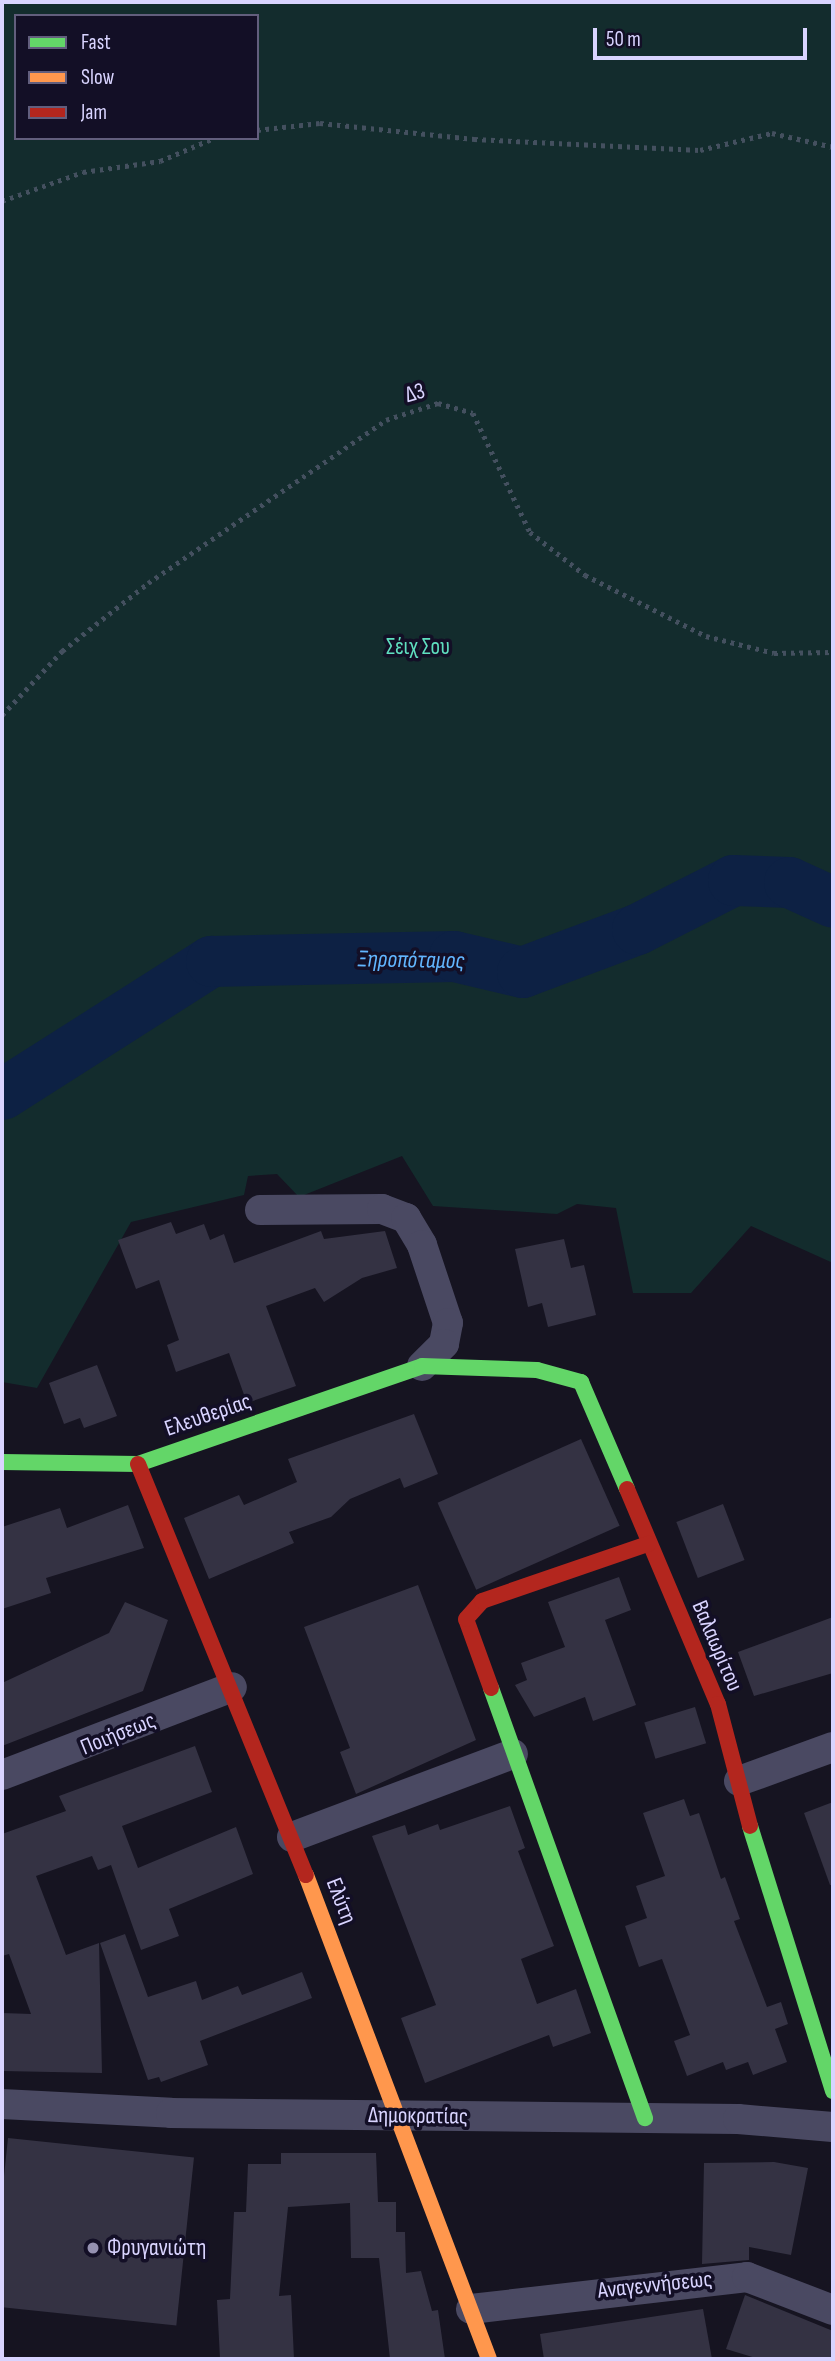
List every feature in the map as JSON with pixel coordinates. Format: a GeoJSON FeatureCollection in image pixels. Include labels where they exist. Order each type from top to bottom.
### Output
{"type":"FeatureCollection","features":[{"type":"Feature","properties":{"kind":"street"},"geometry":{"type":"LineString","coordinates":[[260,1210],[382,1209],[406,1218],[422,1245],[448,1323],[444,1344],[422,1366]]}},
{"type":"Feature","properties":{"kind":"street","name":"Ελευθερίας"},"geometry":{"type":"LineString","coordinates":[[2,1462],[138,1464],[422,1366]]}},
{"type":"Feature","properties":{"kind":"street","name":"Βαλαωρίτου"},"geometry":{"type":"LineString","coordinates":[[422,1366],[537,1370],[581,1382],[648,1544],[710,1681],[833,2091]]}},
{"type":"Feature","properties":{"kind":"street","name":"Ελύτη"},"geometry":{"type":"LineString","coordinates":[[138,1464],[292,1837],[489,2359]]}},
{"type":"Feature","properties":{"kind":"street"},"geometry":{"type":"LineString","coordinates":[[645,2118],[468,1630],[470,1610],[648,1544]]}},
{"type":"Feature","properties":{"kind":"street","name":"Ποιήσεως"},"geometry":{"type":"LineString","coordinates":[[2,1775],[232,1687]]}},
{"type":"Feature","properties":{"kind":"street"},"geometry":{"type":"LineString","coordinates":[[739,1781],[833,1747]]}},
{"type":"Feature","properties":{"kind":"street"},"geometry":{"type":"LineString","coordinates":[[292,1837],[513,1754]]}},
{"type":"Feature","properties":{"kind":"street","name":"Δημοκρατίας"},"geometry":{"type":"LineString","coordinates":[[2,2104],[398,2116],[645,2118],[833,2127]]}},
{"type":"Feature","properties":{"kind":"street","name":"Αναγεννήσεως"},"geometry":{"type":"LineString","coordinates":[[471,2309],[747,2277],[833,2311]]}},
{"type":"Feature","properties":{"kind":"path"},"geometry":{"type":"LineString","coordinates":[[259,130],[320,123],[474,139],[700,150],[772,134],[833,147]]}},
{"type":"Feature","properties":{"kind":"path"},"geometry":{"type":"LineString","coordinates":[[2,201],[83,172],[160,161],[209,140]]}},
{"type":"Feature","properties":{"kind":"path","name":"Δ3"},"geometry":{"type":"LineString","coordinates":[[2,715],[61,651],[148,583],[386,420],[438,403],[472,413],[530,532],[585,575],[706,636],[774,653],[833,652]]}},
{"type":"Feature","properties":{"kind":"green space","name":"Σέιχ Σου"},"geometry":{"type":"Polygon","coordinates":[[[2,2],[833,2],[833,1263],[751,1226],[691,1293],[633,1293],[616,1208],[577,1204],[557,1214],[433,1206],[402,1156],[299,1197],[277,1174],[248,1176],[244,1195],[131,1222],[37,1388],[2,1382],[2,2]]]}},
{"type":"Feature","properties":{"kind":"building"},"geometry":{"type":"Polygon","coordinates":[[[171,1222],[176,1234],[204,1224],[210,1240],[224,1234],[234,1263],[321,1231],[324,1239],[385,1231],[397,1268],[362,1278],[324,1302],[315,1288],[266,1306],[296,1386],[247,1403],[229,1353],[176,1372],[167,1345],[179,1340],[159,1280],[136,1289],[118,1240],[171,1222]]]}},
{"type":"Feature","properties":{"kind":"building"},"geometry":{"type":"Polygon","coordinates":[[[564,1239],[571,1268],[584,1265],[596,1315],[548,1327],[542,1303],[528,1307],[515,1249],[564,1239]]]}},
{"type":"Feature","properties":{"kind":"building"},"geometry":{"type":"Polygon","coordinates":[[[97,1365],[117,1416],[84,1428],[80,1418],[64,1424],[49,1383],[97,1365]]]}},
{"type":"Feature","properties":{"kind":"building"},"geometry":{"type":"Polygon","coordinates":[[[414,1414],[438,1474],[404,1488],[400,1478],[350,1499],[331,1517],[289,1532],[294,1543],[209,1579],[184,1518],[239,1495],[244,1505],[297,1482],[288,1459],[414,1414]]]}},
{"type":"Feature","properties":{"kind":"building"},"geometry":{"type":"Polygon","coordinates":[[[581,1439],[620,1526],[476,1590],[438,1503],[581,1439]]]}},
{"type":"Feature","properties":{"kind":"building"},"geometry":{"type":"Polygon","coordinates":[[[723,1504],[745,1560],[698,1578],[676,1522],[723,1504]]]}},
{"type":"Feature","properties":{"kind":"building"},"geometry":{"type":"Polygon","coordinates":[[[128,1505],[144,1548],[46,1578],[51,1593],[2,1609],[2,1527],[60,1508],[67,1528],[128,1505]]]}},
{"type":"Feature","properties":{"kind":"building"},"geometry":{"type":"Polygon","coordinates":[[[619,1577],[631,1610],[605,1620],[636,1705],[593,1721],[585,1697],[534,1717],[515,1685],[527,1680],[521,1663],[565,1647],[548,1602],[619,1577]]]}},
{"type":"Feature","properties":{"kind":"building"},"geometry":{"type":"Polygon","coordinates":[[[418,1585],[476,1740],[356,1794],[340,1752],[350,1748],[304,1627],[418,1585]]]}},
{"type":"Feature","properties":{"kind":"building"},"geometry":{"type":"Polygon","coordinates":[[[125,1602],[168,1620],[143,1691],[2,1746],[2,1683],[109,1633],[125,1602]]]}},
{"type":"Feature","properties":{"kind":"building"},"geometry":{"type":"Polygon","coordinates":[[[833,1617],[833,1673],[754,1696],[738,1652],[833,1617]]]}},
{"type":"Feature","properties":{"kind":"building"},"geometry":{"type":"Polygon","coordinates":[[[695,1707],[706,1743],[655,1759],[644,1722],[695,1707]]]}},
{"type":"Feature","properties":{"kind":"building"},"geometry":{"type":"Polygon","coordinates":[[[195,1746],[212,1792],[122,1826],[138,1868],[236,1827],[253,1874],[169,1909],[179,1936],[141,1950],[111,1865],[98,1870],[92,1856],[36,1876],[66,1955],[99,1943],[102,2073],[2,2071],[2,2013],[31,2014],[9,1954],[2,1956],[2,1834],[66,1811],[59,1796],[195,1746]]]}},
{"type":"Feature","properties":{"kind":"building"},"geometry":{"type":"Polygon","coordinates":[[[684,1799],[690,1816],[699,1813],[721,1879],[725,1877],[740,1919],[734,1921],[767,2007],[781,2002],[788,2024],[775,2029],[787,2062],[753,2075],[748,2062],[726,2070],[723,2062],[687,2076],[674,2041],[690,2035],[662,1959],[639,1967],[625,1926],[647,1918],[636,1886],[665,1876],[643,1813],[684,1799]]]}},
{"type":"Feature","properties":{"kind":"building"},"geometry":{"type":"Polygon","coordinates":[[[833,1802],[833,1885],[830,1885],[804,1813],[833,1802]]]}},
{"type":"Feature","properties":{"kind":"building"},"geometry":{"type":"Polygon","coordinates":[[[510,1806],[525,1848],[518,1851],[554,1946],[521,1959],[537,2004],[576,1989],[591,2033],[553,2047],[549,2035],[425,2083],[401,2018],[436,2005],[372,1836],[405,1825],[408,1835],[438,1824],[440,1830],[510,1806]]]}},
{"type":"Feature","properties":{"kind":"building"},"geometry":{"type":"Polygon","coordinates":[[[125,1934],[148,1997],[196,1981],[202,2000],[238,1986],[242,1995],[302,1972],[312,1998],[200,2041],[208,2065],[161,2082],[159,2077],[148,2080],[100,1943],[125,1934]]]}},
{"type":"Feature","properties":{"kind":"building","name":"Φρυγανιώτη"},"geometry":{"type":"Polygon","coordinates":[[[8,2138],[194,2158],[176,2326],[2,2307],[2,2195],[8,2138]]]}},
{"type":"Feature","properties":{"kind":"building"},"geometry":{"type":"Polygon","coordinates":[[[281,2153],[376,2153],[378,2202],[396,2202],[396,2232],[405,2232],[406,2273],[421,2271],[432,2311],[438,2310],[445,2359],[390,2359],[379,2258],[351,2258],[350,2203],[288,2207],[279,2296],[291,2295],[294,2359],[220,2359],[217,2300],[230,2299],[234,2212],[246,2212],[248,2164],[281,2164],[281,2153]]]}},
{"type":"Feature","properties":{"kind":"building"},"geometry":{"type":"Polygon","coordinates":[[[774,2162],[808,2168],[791,2255],[749,2247],[749,2260],[702,2264],[704,2163],[774,2162]]]}},
{"type":"Feature","properties":{"kind":"building"},"geometry":{"type":"Polygon","coordinates":[[[745,2295],[833,2331],[833,2359],[759,2359],[726,2349],[745,2295]]]}},
{"type":"Feature","properties":{"kind":"building"},"geometry":{"type":"Polygon","coordinates":[[[703,2309],[712,2359],[544,2359],[540,2334],[703,2309]]]}},
{"type":"Feature","properties":{"kind":"waterway","name":"Ξηροπόταμος"},"geometry":{"type":"LineString","coordinates":[[2,1094],[211,961],[454,956],[522,972],[637,929],[733,880],[789,882],[833,902]]}},
{"type":"Feature","properties":{"kind":"traffic: fast"},"geometry":{"type":"LineString","coordinates":[[2,1462],[138,1464],[422,1366],[537,1370],[581,1382],[627,1489]]}},
{"type":"Feature","properties":{"kind":"traffic: fast"},"geometry":{"type":"LineString","coordinates":[[491,1688],[645,2118]]}},
{"type":"Feature","properties":{"kind":"traffic: fast"},"geometry":{"type":"LineString","coordinates":[[750,1826],[833,2091]]}},
{"type":"Feature","properties":{"kind":"traffic: slow"},"geometry":{"type":"LineString","coordinates":[[306,1875],[489,2359]]}},
{"type":"Feature","properties":{"kind":"traffic: jam"},"geometry":{"type":"LineString","coordinates":[[138,1464],[306,1875]]}},
{"type":"Feature","properties":{"kind":"traffic: jam"},"geometry":{"type":"LineString","coordinates":[[627,1489],[718,1704],[750,1826]]}},
{"type":"Feature","properties":{"kind":"traffic: jam"},"geometry":{"type":"LineString","coordinates":[[491,1688],[466,1619],[482,1601],[648,1544]]}},
{"type":"Feature","properties":{"kind":"place","name":"Φρυγανιώτη"},"geometry":{"type":"Point","coordinates":[93,2248]}}]}
